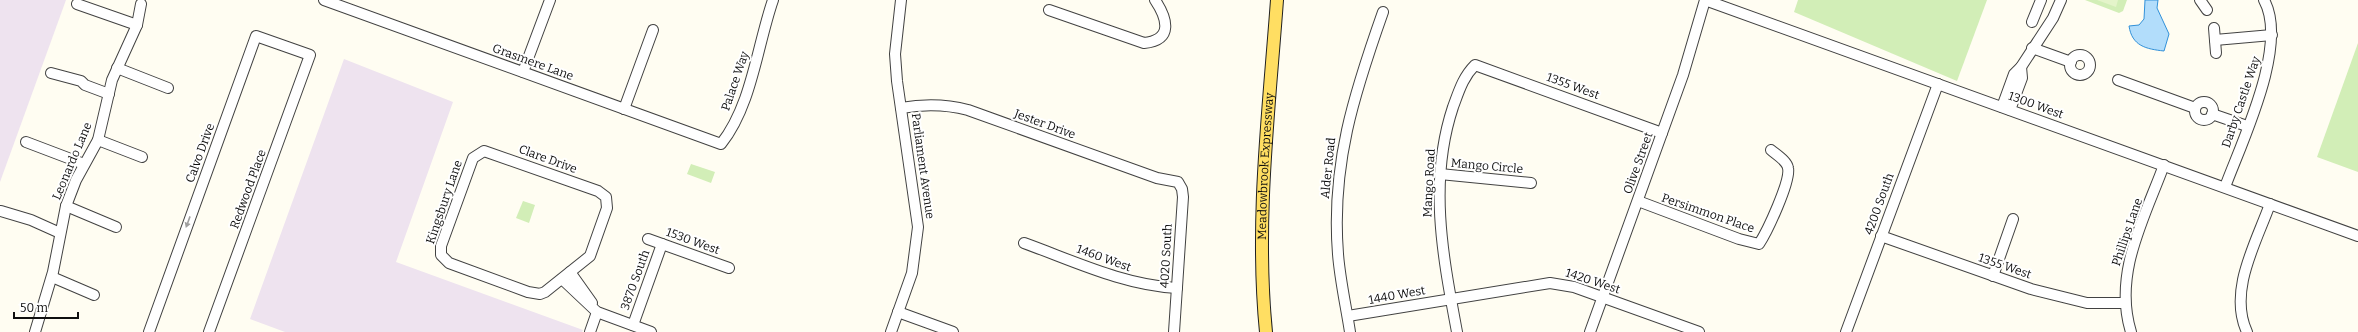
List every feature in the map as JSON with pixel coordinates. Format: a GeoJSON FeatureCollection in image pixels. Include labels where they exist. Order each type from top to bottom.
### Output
{"type":"FeatureCollection","features":[{"type":"Feature","properties":{"kind":"main road","name":"Meadowbrook Expressway"},"geometry":{"type":"LineString","coordinates":[[1266,332],[1261,267],[1262,222],[1277,0]]}},
{"type":"Feature","properties":{"kind":"street","name":"Grasmere Lane"},"geometry":{"type":"LineString","coordinates":[[324,0],[337,2],[721,144]]}},
{"type":"Feature","properties":{"kind":"street"},"geometry":{"type":"LineString","coordinates":[[523,72],[550,0]]}},
{"type":"Feature","properties":{"kind":"street","name":"Palace Way"},"geometry":{"type":"LineString","coordinates":[[721,144],[732,130],[758,59],[762,34],[773,0]]}},
{"type":"Feature","properties":{"kind":"street","name":"Parliament Avenue"},"geometry":{"type":"LineString","coordinates":[[891,332],[912,273],[918,227],[895,54],[901,0]]}},
{"type":"Feature","properties":{"kind":"street"},"geometry":{"type":"LineString","coordinates":[[1049,10],[1144,43],[1158,40],[1163,34],[1166,26],[1166,18],[1155,0]]}},
{"type":"Feature","properties":{"kind":"street","name":"1300 West"},"geometry":{"type":"LineString","coordinates":[[1705,0],[2358,236]]}},
{"type":"Feature","properties":{"kind":"street","name":"Olive Street"},"geometry":{"type":"LineString","coordinates":[[1590,332],[1683,75],[1705,0]]}},
{"type":"Feature","properties":{"kind":"street"},"geometry":{"type":"LineString","coordinates":[[2032,22],[2042,0]]}},
{"type":"Feature","properties":{"kind":"street"},"geometry":{"type":"LineString","coordinates":[[2006,108],[2022,78],[2021,67],[2053,18],[2061,0]]}},
{"type":"Feature","properties":{"kind":"street"},"geometry":{"type":"LineString","coordinates":[[2200,0],[2207,10]]}},
{"type":"Feature","properties":{"kind":"street","name":"Darby Castle Way"},"geometry":{"type":"LineString","coordinates":[[2225,187],[2268,68],[2272,35],[2269,1]]}},
{"type":"Feature","properties":{"kind":"street"},"geometry":{"type":"LineString","coordinates":[[77,4],[136,25]]}},
{"type":"Feature","properties":{"kind":"street","name":"Leonardo Lane"},"geometry":{"type":"LineString","coordinates":[[35,332],[52,277],[66,206],[84,164],[98,140],[117,68],[136,25],[141,4]]}},
{"type":"Feature","properties":{"kind":"street","name":"Alder Road"},"geometry":{"type":"LineString","coordinates":[[1350,332],[1340,276],[1337,234],[1338,188],[1343,142],[1354,96],[1383,12]]}},
{"type":"Feature","properties":{"kind":"street"},"geometry":{"type":"LineString","coordinates":[[2214,28],[2216,53]]}},
{"type":"Feature","properties":{"kind":"street"},"geometry":{"type":"LineString","coordinates":[[624,109],[654,30]]}},
{"type":"Feature","properties":{"kind":"street"},"geometry":{"type":"LineString","coordinates":[[2215,40],[2272,35]]}},
{"type":"Feature","properties":{"kind":"street","name":"Calvo Drive"},"geometry":{"type":"LineString","coordinates":[[148,332],[256,36],[310,55]]}},
{"type":"Feature","properties":{"kind":"street"},"geometry":{"type":"LineString","coordinates":[[2032,48],[2071,62]]}},
{"type":"Feature","properties":{"kind":"street","name":"Redwood Place"},"geometry":{"type":"LineString","coordinates":[[209,332],[310,55]]}},
{"type":"Feature","properties":{"kind":"street","name":"1355 West"},"geometry":{"type":"LineString","coordinates":[[1475,65],[1662,133]]}},
{"type":"Feature","properties":{"kind":"street","name":"Mango Road"},"geometry":{"type":"LineString","coordinates":[[1457,332],[1440,228],[1440,174],[1445,139],[1451,115],[1466,74],[1475,65]]}},
{"type":"Feature","properties":{"kind":"street"},"geometry":{"type":"LineString","coordinates":[[117,68],[168,88]]}},
{"type":"Feature","properties":{"kind":"street"},"geometry":{"type":"LineString","coordinates":[[51,73],[81,81],[85,85],[109,94]]}},
{"type":"Feature","properties":{"kind":"street"},"geometry":{"type":"LineString","coordinates":[[2118,80],[2195,108],[2195,113],[2201,119],[2209,118],[2212,114],[2247,126]]}},
{"type":"Feature","properties":{"kind":"street","name":"4200 South"},"geometry":{"type":"LineString","coordinates":[[1846,332],[1938,84]]}},
{"type":"Feature","properties":{"kind":"street","name":"Jester Drive"},"geometry":{"type":"LineString","coordinates":[[901,108],[931,105],[951,106],[968,110],[1156,178],[1178,182]]}},
{"type":"Feature","properties":{"kind":"street"},"geometry":{"type":"LineString","coordinates":[[98,140],[142,157]]}},
{"type":"Feature","properties":{"kind":"street"},"geometry":{"type":"LineString","coordinates":[[26,142],[84,164]]}},
{"type":"Feature","properties":{"kind":"street","name":"Persimmon Place"},"geometry":{"type":"LineString","coordinates":[[1638,202],[1739,239],[1760,244],[1770,224],[1787,180],[1788,168],[1784,160],[1771,150]]}},
{"type":"Feature","properties":{"kind":"street","name":"Clare Drive"},"geometry":{"type":"LineString","coordinates":[[475,155],[484,151],[489,151],[603,193],[608,202],[591,252],[586,259],[566,276]]}},
{"type":"Feature","properties":{"kind":"street","name":"Kingsbury Lane"},"geometry":{"type":"LineString","coordinates":[[475,155],[441,246],[443,258],[449,263],[534,294],[546,292],[566,276]]}},
{"type":"Feature","properties":{"kind":"street","name":"Phillips Lane"},"geometry":{"type":"LineString","coordinates":[[2131,332],[2125,303],[2128,266],[2164,165]]}},
{"type":"Feature","properties":{"kind":"street","name":"Mango Circle"},"geometry":{"type":"LineString","coordinates":[[1440,174],[1531,183]]}},
{"type":"Feature","properties":{"kind":"street","name":"4020 South"},"geometry":{"type":"LineString","coordinates":[[1174,332],[1183,197],[1182,189],[1178,182]]}},
{"type":"Feature","properties":{"kind":"street"},"geometry":{"type":"LineString","coordinates":[[2247,332],[2240,308],[2240,292],[2244,274],[2270,204]]}},
{"type":"Feature","properties":{"kind":"street"},"geometry":{"type":"LineString","coordinates":[[66,206],[116,227]]}},
{"type":"Feature","properties":{"kind":"street"},"geometry":{"type":"LineString","coordinates":[[1,211],[31,220],[60,233]]}},
{"type":"Feature","properties":{"kind":"street"},"geometry":{"type":"LineString","coordinates":[[1993,276],[2013,219]]}},
{"type":"Feature","properties":{"kind":"street","name":"1355 West"},"geometry":{"type":"LineString","coordinates":[[1881,236],[1993,276],[2074,300],[2097,304],[2125,303]]}},
{"type":"Feature","properties":{"kind":"street","name":"1530 West"},"geometry":{"type":"LineString","coordinates":[[648,239],[729,268]]}},
{"type":"Feature","properties":{"kind":"street","name":"1460 West"},"geometry":{"type":"LineString","coordinates":[[1024,243],[1124,280],[1148,285],[1177,288]]}},
{"type":"Feature","properties":{"kind":"street","name":"3870 South"},"geometry":{"type":"LineString","coordinates":[[633,325],[662,244]]}},
{"type":"Feature","properties":{"kind":"street"},"geometry":{"type":"LineString","coordinates":[[566,276],[582,288],[597,312],[651,332]]}},
{"type":"Feature","properties":{"kind":"street"},"geometry":{"type":"LineString","coordinates":[[52,277],[94,295]]}},
{"type":"Feature","properties":{"kind":"street","name":"1420 West"},"geometry":{"type":"LineString","coordinates":[[1451,299],[1550,283],[1574,287],[1699,332]]}},
{"type":"Feature","properties":{"kind":"street","name":"1440 West"},"geometry":{"type":"LineString","coordinates":[[1348,316],[1451,299]]}},
{"type":"Feature","properties":{"kind":"street"},"geometry":{"type":"LineString","coordinates":[[590,332],[597,312]]}},
{"type":"Feature","properties":{"kind":"street"},"geometry":{"type":"LineString","coordinates":[[898,312],[953,332]]}},
{"type":"Feature","properties":{"kind":"shaded area"},"geometry":{"type":"Polygon","coordinates":[[[0,0],[66,0],[0,182],[0,0]]]}},
{"type":"Feature","properties":{"kind":"shaded area"},"geometry":{"type":"Polygon","coordinates":[[[344,59],[453,102],[396,262],[583,330],[582,332],[285,332],[250,319],[344,59]]]}},
{"type":"Feature","properties":{"kind":"green space"},"geometry":{"type":"Polygon","coordinates":[[[1798,0],[1987,0],[1957,81],[1794,12],[1798,0]]]}},
{"type":"Feature","properties":{"kind":"green space"},"geometry":{"type":"Polygon","coordinates":[[[2085,0],[2127,0],[2123,11],[2119,13],[2085,0]]]}},
{"type":"Feature","properties":{"kind":"green space"},"geometry":{"type":"Polygon","coordinates":[[[2097,0],[2118,0],[2116,7],[2097,0]]]}},
{"type":"Feature","properties":{"kind":"green space"},"geometry":{"type":"Polygon","coordinates":[[[2358,43],[2358,172],[2317,157],[2358,43]]]}},
{"type":"Feature","properties":{"kind":"green space"},"geometry":{"type":"Polygon","coordinates":[[[691,164],[715,172],[711,183],[687,174],[691,164]]]}},
{"type":"Feature","properties":{"kind":"green space"},"geometry":{"type":"Polygon","coordinates":[[[523,201],[535,205],[529,223],[516,218],[523,201]]]}},
{"type":"Feature","properties":{"kind":"water"},"geometry":{"type":"Polygon","coordinates":[[[2145,0],[2158,0],[2157,8],[2169,34],[2164,51],[2151,49],[2141,45],[2133,38],[2131,33],[2129,26],[2139,25],[2144,19],[2145,0]]]}}]}
